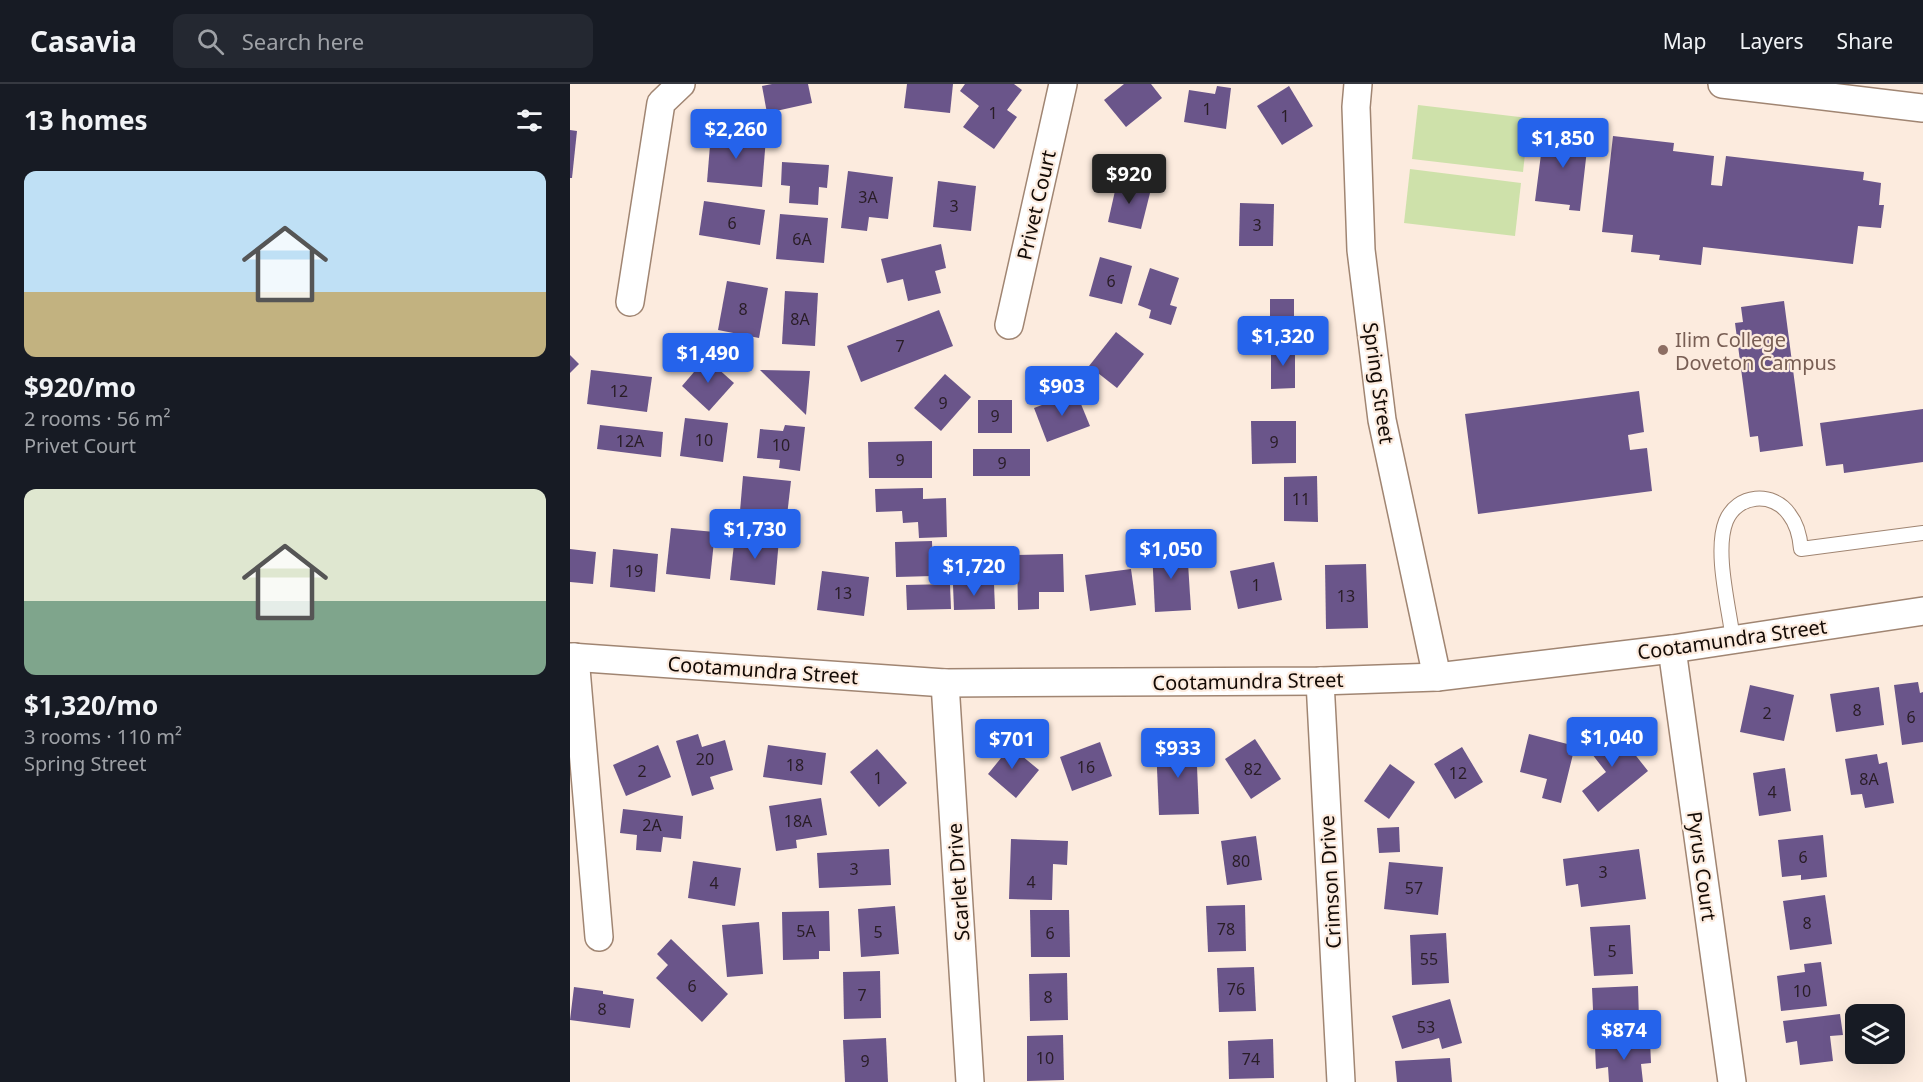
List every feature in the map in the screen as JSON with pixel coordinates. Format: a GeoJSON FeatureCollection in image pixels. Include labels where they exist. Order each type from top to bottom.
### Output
{"type":"FeatureCollection","features":[{"type":"Feature","properties":{"kind":"street"},"geometry":{"type":"LineString","coordinates":[[630,302],[661,103],[681,84]]}},
{"type":"Feature","properties":{"kind":"street","name":"Privet Court"},"geometry":{"type":"LineString","coordinates":[[1009,325],[1063,84]]}},
{"type":"Feature","properties":{"kind":"street","name":"Spring Street"},"geometry":{"type":"LineString","coordinates":[[1358,84],[1356,107],[1361,250],[1382,420],[1437,677]]}},
{"type":"Feature","properties":{"kind":"street"},"geometry":{"type":"LineString","coordinates":[[1722,84],[1923,108]]}},
{"type":"Feature","properties":{"kind":"street","name":"Cootamundra Street"},"geometry":{"type":"LineString","coordinates":[[573,657],[945,683],[1320,681],[1437,677],[1672,649],[1923,611]]}},
{"type":"Feature","properties":{"kind":"street","name":"Pyrus Court"},"geometry":{"type":"LineString","coordinates":[[1672,649],[1732,1082]]}},
{"type":"Feature","properties":{"kind":"street"},"geometry":{"type":"LineString","coordinates":[[573,657],[598,938]]}},
{"type":"Feature","properties":{"kind":"street","name":"Crimson Drive"},"geometry":{"type":"LineString","coordinates":[[1320,681],[1341,1082]]}},
{"type":"Feature","properties":{"kind":"street","name":"Scarlet Drive"},"geometry":{"type":"LineString","coordinates":[[945,683],[970,1082]]}},
{"type":"Feature","properties":{"kind":"lane"},"geometry":{"type":"LineString","coordinates":[[1733,640],[1721,539],[1727,519],[1740,503],[1759,498],[1776,503],[1789,514],[1800,536],[1801,549],[1923,533]]}},
{"type":"Feature","properties":{"kind":"green space"},"geometry":{"type":"Polygon","coordinates":[[[1418,105],[1529,118],[1523,172],[1412,159],[1418,105]]]}},
{"type":"Feature","properties":{"kind":"green space"},"geometry":{"type":"Polygon","coordinates":[[[1410,169],[1521,183],[1515,236],[1404,223],[1410,169]]]}},
{"type":"Feature","properties":{"kind":"building"},"geometry":{"type":"Polygon","coordinates":[[[808,84],[812,103],[767,113],[762,86],[808,84]]]}},
{"type":"Feature","properties":{"kind":"building"},"geometry":{"type":"Polygon","coordinates":[[[907,84],[953,84],[950,113],[904,108],[907,84]]]}},
{"type":"Feature","properties":{"kind":"building"},"geometry":{"type":"Polygon","coordinates":[[[965,84],[1014,84],[1022,90],[1007,110],[1017,117],[994,149],[963,127],[979,106],[960,91],[965,84]]]}},
{"type":"Feature","properties":{"kind":"building"},"geometry":{"type":"Polygon","coordinates":[[[1124,84],[1151,84],[1162,98],[1126,127],[1104,100],[1124,84]]]}},
{"type":"Feature","properties":{"kind":"building"},"geometry":{"type":"Polygon","coordinates":[[[1217,86],[1231,88],[1226,129],[1184,122],[1189,90],[1215,94],[1217,86]]]}},
{"type":"Feature","properties":{"kind":"building"},"geometry":{"type":"Polygon","coordinates":[[[1289,86],[1313,126],[1282,145],[1257,106],[1289,86]]]}},
{"type":"Feature","properties":{"kind":"building"},"geometry":{"type":"Polygon","coordinates":[[[570,130],[577,131],[572,178],[570,178],[570,130]]]}},
{"type":"Feature","properties":{"kind":"building"},"geometry":{"type":"Polygon","coordinates":[[[1578,130],[1589,132],[1580,211],[1569,210],[1570,205],[1535,201],[1544,131],[1578,134],[1578,130]]]}},
{"type":"Feature","properties":{"kind":"building"},"geometry":{"type":"Polygon","coordinates":[[[711,133],[766,138],[762,187],[707,182],[711,133]]]}},
{"type":"Feature","properties":{"kind":"building"},"geometry":{"type":"Polygon","coordinates":[[[1613,136],[1674,143],[1673,151],[1714,156],[1711,185],[1722,186],[1726,156],[1864,172],[1863,180],[1881,183],[1879,205],[1884,205],[1881,228],[1858,226],[1853,264],[1703,247],[1701,265],[1659,260],[1660,255],[1631,252],[1633,235],[1602,232],[1613,136]]]}},
{"type":"Feature","properties":{"kind":"building"},"geometry":{"type":"Polygon","coordinates":[[[782,162],[829,165],[827,188],[819,187],[818,205],[789,203],[790,186],[781,185],[782,162]]]}},
{"type":"Feature","properties":{"kind":"building"},"geometry":{"type":"Polygon","coordinates":[[[848,171],[893,177],[888,219],[869,217],[867,231],[841,228],[848,171]]]}},
{"type":"Feature","properties":{"kind":"building"},"geometry":{"type":"Polygon","coordinates":[[[938,181],[976,186],[971,231],[933,227],[938,181]]]}},
{"type":"Feature","properties":{"kind":"building"},"geometry":{"type":"Polygon","coordinates":[[[1117,182],[1151,189],[1141,229],[1108,222],[1117,182]]]}},
{"type":"Feature","properties":{"kind":"building"},"geometry":{"type":"Polygon","coordinates":[[[704,201],[765,210],[760,245],[699,235],[704,201]]]}},
{"type":"Feature","properties":{"kind":"building"},"geometry":{"type":"Polygon","coordinates":[[[1240,203],[1274,204],[1273,246],[1239,246],[1240,203]]]}},
{"type":"Feature","properties":{"kind":"building"},"geometry":{"type":"Polygon","coordinates":[[[780,214],[828,218],[824,263],[776,259],[780,214]]]}},
{"type":"Feature","properties":{"kind":"building"},"geometry":{"type":"Polygon","coordinates":[[[941,244],[946,268],[935,271],[941,293],[908,301],[903,279],[887,283],[881,259],[941,244]]]}},
{"type":"Feature","properties":{"kind":"building"},"geometry":{"type":"Polygon","coordinates":[[[1100,257],[1132,266],[1122,304],[1089,296],[1100,257]]]}},
{"type":"Feature","properties":{"kind":"building"},"geometry":{"type":"Polygon","coordinates":[[[1150,268],[1179,278],[1170,305],[1177,307],[1171,325],[1149,318],[1151,310],[1138,305],[1150,268]]]}},
{"type":"Feature","properties":{"kind":"building"},"geometry":{"type":"Polygon","coordinates":[[[727,281],[768,288],[759,338],[718,330],[727,281]]]}},
{"type":"Feature","properties":{"kind":"building"},"geometry":{"type":"Polygon","coordinates":[[[785,291],[818,293],[815,346],[782,344],[785,291]]]}},
{"type":"Feature","properties":{"kind":"building"},"geometry":{"type":"Polygon","coordinates":[[[1270,299],[1294,299],[1294,342],[1270,342],[1270,299]]]}},
{"type":"Feature","properties":{"kind":"building"},"geometry":{"type":"Polygon","coordinates":[[[1784,301],[1803,446],[1760,452],[1758,436],[1750,437],[1735,323],[1743,322],[1741,307],[1784,301]]]}},
{"type":"Feature","properties":{"kind":"building"},"geometry":{"type":"Polygon","coordinates":[[[939,310],[953,346],[861,382],[847,346],[939,310]]]}},
{"type":"Feature","properties":{"kind":"building"},"geometry":{"type":"Polygon","coordinates":[[[1116,332],[1144,354],[1117,388],[1089,366],[1116,332]]]}},
{"type":"Feature","properties":{"kind":"building"},"geometry":{"type":"Polygon","coordinates":[[[1295,344],[1295,388],[1271,389],[1271,345],[1295,344]]]}},
{"type":"Feature","properties":{"kind":"building"},"geometry":{"type":"Polygon","coordinates":[[[570,355],[579,364],[570,373],[570,355]]]}},
{"type":"Feature","properties":{"kind":"building"},"geometry":{"type":"Polygon","coordinates":[[[706,358],[734,383],[709,411],[682,386],[706,358]]]}},
{"type":"Feature","properties":{"kind":"building"},"geometry":{"type":"Polygon","coordinates":[[[591,370],[652,377],[647,412],[587,404],[591,370]]]}},
{"type":"Feature","properties":{"kind":"building"},"geometry":{"type":"Polygon","coordinates":[[[760,370],[810,371],[806,415],[760,370]]]}},
{"type":"Feature","properties":{"kind":"building"},"geometry":{"type":"Polygon","coordinates":[[[945,374],[971,397],[941,431],[914,408],[945,374]]]}},
{"type":"Feature","properties":{"kind":"building"},"geometry":{"type":"Polygon","coordinates":[[[1639,391],[1644,432],[1628,435],[1630,450],[1647,448],[1652,491],[1478,514],[1465,414],[1639,391]]]}},
{"type":"Feature","properties":{"kind":"building"},"geometry":{"type":"Polygon","coordinates":[[[1076,392],[1090,426],[1047,442],[1034,408],[1076,392]]]}},
{"type":"Feature","properties":{"kind":"building"},"geometry":{"type":"Polygon","coordinates":[[[978,400],[1012,400],[1012,433],[978,433],[978,400]]]}},
{"type":"Feature","properties":{"kind":"building"},"geometry":{"type":"Polygon","coordinates":[[[1923,409],[1923,462],[1844,473],[1843,464],[1826,466],[1820,423],[1923,409]]]}},
{"type":"Feature","properties":{"kind":"building"},"geometry":{"type":"Polygon","coordinates":[[[685,418],[728,423],[723,462],[680,456],[685,418]]]}},
{"type":"Feature","properties":{"kind":"building"},"geometry":{"type":"Polygon","coordinates":[[[1251,421],[1296,421],[1296,463],[1252,464],[1251,421]]]}},
{"type":"Feature","properties":{"kind":"building"},"geometry":{"type":"Polygon","coordinates":[[[600,425],[663,432],[661,457],[597,449],[600,425]]]}},
{"type":"Feature","properties":{"kind":"building"},"geometry":{"type":"Polygon","coordinates":[[[785,425],[805,427],[800,471],[779,468],[780,460],[757,458],[760,429],[783,431],[785,425]]]}},
{"type":"Feature","properties":{"kind":"building"},"geometry":{"type":"Polygon","coordinates":[[[932,441],[932,478],[869,478],[868,442],[932,441]]]}},
{"type":"Feature","properties":{"kind":"building"},"geometry":{"type":"Polygon","coordinates":[[[973,449],[1030,449],[1030,476],[973,476],[973,449]]]}},
{"type":"Feature","properties":{"kind":"building"},"geometry":{"type":"Polygon","coordinates":[[[743,476],[791,481],[787,516],[740,511],[743,476]]]}},
{"type":"Feature","properties":{"kind":"building"},"geometry":{"type":"Polygon","coordinates":[[[1317,476],[1318,522],[1284,521],[1284,477],[1317,476]]]}},
{"type":"Feature","properties":{"kind":"building"},"geometry":{"type":"Polygon","coordinates":[[[923,488],[923,499],[946,498],[947,537],[919,538],[918,522],[903,523],[902,511],[876,512],[875,489],[923,488]]]}},
{"type":"Feature","properties":{"kind":"building"},"geometry":{"type":"Polygon","coordinates":[[[671,528],[715,532],[710,579],[666,574],[671,528]]]}},
{"type":"Feature","properties":{"kind":"building"},"geometry":{"type":"Polygon","coordinates":[[[735,535],[779,539],[775,585],[730,580],[735,535]]]}},
{"type":"Feature","properties":{"kind":"building"},"geometry":{"type":"Polygon","coordinates":[[[932,541],[933,576],[896,577],[895,542],[932,541]]]}},
{"type":"Feature","properties":{"kind":"building"},"geometry":{"type":"Polygon","coordinates":[[[1187,548],[1191,610],[1155,612],[1152,550],[1187,548]]]}},
{"type":"Feature","properties":{"kind":"building"},"geometry":{"type":"Polygon","coordinates":[[[570,549],[596,552],[593,584],[570,582],[570,549]]]}},
{"type":"Feature","properties":{"kind":"building"},"geometry":{"type":"Polygon","coordinates":[[[613,549],[658,554],[655,592],[610,587],[613,549]]]}},
{"type":"Feature","properties":{"kind":"building"},"geometry":{"type":"Polygon","coordinates":[[[1063,554],[1064,592],[1039,592],[1039,609],[1018,610],[1017,555],[1063,554]]]}},
{"type":"Feature","properties":{"kind":"building"},"geometry":{"type":"Polygon","coordinates":[[[1274,562],[1282,600],[1238,609],[1230,571],[1274,562]]]}},
{"type":"Feature","properties":{"kind":"building"},"geometry":{"type":"Polygon","coordinates":[[[1366,564],[1368,628],[1326,629],[1325,565],[1366,564]]]}},
{"type":"Feature","properties":{"kind":"building"},"geometry":{"type":"Polygon","coordinates":[[[1131,569],[1136,605],[1090,611],[1085,575],[1131,569]]]}},
{"type":"Feature","properties":{"kind":"building"},"geometry":{"type":"Polygon","coordinates":[[[822,571],[869,577],[864,616],[817,610],[822,571]]]}},
{"type":"Feature","properties":{"kind":"building"},"geometry":{"type":"Polygon","coordinates":[[[950,584],[951,609],[907,610],[906,585],[950,584]]]}},
{"type":"Feature","properties":{"kind":"building"},"geometry":{"type":"Polygon","coordinates":[[[994,584],[995,609],[954,610],[953,585],[994,584]]]}},
{"type":"Feature","properties":{"kind":"building"},"geometry":{"type":"Polygon","coordinates":[[[1918,682],[1920,693],[1923,692],[1923,742],[1902,745],[1894,685],[1918,682]]]}},
{"type":"Feature","properties":{"kind":"building"},"geometry":{"type":"Polygon","coordinates":[[[1750,685],[1794,695],[1784,741],[1740,732],[1750,685]]]}},
{"type":"Feature","properties":{"kind":"building"},"geometry":{"type":"Polygon","coordinates":[[[1879,687],[1884,725],[1836,732],[1830,694],[1879,687]]]}},
{"type":"Feature","properties":{"kind":"building"},"geometry":{"type":"Polygon","coordinates":[[[1611,724],[1648,771],[1598,812],[1582,791],[1606,772],[1585,745],[1611,724]]]}},
{"type":"Feature","properties":{"kind":"building"},"geometry":{"type":"Polygon","coordinates":[[[698,734],[702,747],[725,740],[733,770],[710,777],[714,789],[692,796],[676,741],[698,734]]]}},
{"type":"Feature","properties":{"kind":"building"},"geometry":{"type":"Polygon","coordinates":[[[1529,734],[1575,746],[1561,803],[1542,798],[1547,779],[1520,772],[1529,734]]]}},
{"type":"Feature","properties":{"kind":"building"},"geometry":{"type":"Polygon","coordinates":[[[1255,739],[1281,779],[1251,799],[1225,759],[1255,739]]]}},
{"type":"Feature","properties":{"kind":"building"},"geometry":{"type":"Polygon","coordinates":[[[1004,741],[1039,770],[1016,798],[988,774],[1001,758],[994,752],[1004,741]]]}},
{"type":"Feature","properties":{"kind":"building"},"geometry":{"type":"Polygon","coordinates":[[[1100,742],[1112,776],[1072,791],[1060,757],[1100,742]]]}},
{"type":"Feature","properties":{"kind":"building"},"geometry":{"type":"Polygon","coordinates":[[[1196,743],[1199,814],[1159,815],[1156,745],[1196,743]]]}},
{"type":"Feature","properties":{"kind":"building"},"geometry":{"type":"Polygon","coordinates":[[[658,745],[671,777],[626,796],[613,765],[658,745]]]}},
{"type":"Feature","properties":{"kind":"building"},"geometry":{"type":"Polygon","coordinates":[[[768,745],[826,753],[822,785],[763,777],[768,745]]]}},
{"type":"Feature","properties":{"kind":"building"},"geometry":{"type":"Polygon","coordinates":[[[1462,747],[1483,782],[1455,799],[1434,764],[1462,747]]]}},
{"type":"Feature","properties":{"kind":"building"},"geometry":{"type":"Polygon","coordinates":[[[877,749],[907,783],[879,807],[850,772],[877,749]]]}},
{"type":"Feature","properties":{"kind":"building"},"geometry":{"type":"Polygon","coordinates":[[[1877,754],[1879,764],[1887,762],[1894,803],[1865,808],[1862,794],[1851,795],[1845,759],[1877,754]]]}},
{"type":"Feature","properties":{"kind":"building"},"geometry":{"type":"Polygon","coordinates":[[[1390,764],[1415,782],[1389,819],[1364,801],[1390,764]]]}},
{"type":"Feature","properties":{"kind":"building"},"geometry":{"type":"Polygon","coordinates":[[[1785,768],[1791,811],[1759,816],[1753,773],[1785,768]]]}},
{"type":"Feature","properties":{"kind":"building"},"geometry":{"type":"Polygon","coordinates":[[[821,798],[827,835],[796,840],[797,848],[776,851],[769,806],[821,798]]]}},
{"type":"Feature","properties":{"kind":"building"},"geometry":{"type":"Polygon","coordinates":[[[623,809],[683,816],[681,839],[663,837],[661,852],[636,850],[637,835],[620,833],[623,809]]]}},
{"type":"Feature","properties":{"kind":"building"},"geometry":{"type":"Polygon","coordinates":[[[1399,827],[1400,852],[1379,853],[1377,828],[1399,827]]]}},
{"type":"Feature","properties":{"kind":"building"},"geometry":{"type":"Polygon","coordinates":[[[1823,835],[1827,877],[1801,880],[1801,875],[1782,877],[1778,840],[1823,835]]]}},
{"type":"Feature","properties":{"kind":"building"},"geometry":{"type":"Polygon","coordinates":[[[1256,836],[1262,880],[1227,885],[1221,841],[1256,836]]]}},
{"type":"Feature","properties":{"kind":"building"},"geometry":{"type":"Polygon","coordinates":[[[1011,839],[1068,841],[1067,865],[1053,864],[1052,900],[1009,899],[1011,839]]]}},
{"type":"Feature","properties":{"kind":"building"},"geometry":{"type":"Polygon","coordinates":[[[889,849],[891,885],[819,888],[817,853],[889,849]]]}},
{"type":"Feature","properties":{"kind":"building"},"geometry":{"type":"Polygon","coordinates":[[[1639,849],[1646,899],[1581,907],[1578,884],[1566,886],[1563,859],[1639,849]]]}},
{"type":"Feature","properties":{"kind":"building"},"geometry":{"type":"Polygon","coordinates":[[[693,861],[741,868],[735,906],[688,898],[693,861]]]}},
{"type":"Feature","properties":{"kind":"building"},"geometry":{"type":"Polygon","coordinates":[[[1389,862],[1443,867],[1438,915],[1384,909],[1389,862]]]}},
{"type":"Feature","properties":{"kind":"building"},"geometry":{"type":"Polygon","coordinates":[[[1825,895],[1832,944],[1790,950],[1783,901],[1825,895]]]}},
{"type":"Feature","properties":{"kind":"building"},"geometry":{"type":"Polygon","coordinates":[[[1245,905],[1246,951],[1208,952],[1206,906],[1245,905]]]}},
{"type":"Feature","properties":{"kind":"building"},"geometry":{"type":"Polygon","coordinates":[[[895,906],[899,954],[861,957],[858,909],[895,906]]]}},
{"type":"Feature","properties":{"kind":"building"},"geometry":{"type":"Polygon","coordinates":[[[1030,910],[1069,910],[1070,957],[1031,957],[1030,910]]]}},
{"type":"Feature","properties":{"kind":"building"},"geometry":{"type":"Polygon","coordinates":[[[829,911],[830,951],[819,951],[819,959],[783,960],[782,912],[829,911]]]}},
{"type":"Feature","properties":{"kind":"building"},"geometry":{"type":"Polygon","coordinates":[[[759,922],[763,974],[727,977],[722,925],[759,922]]]}},
{"type":"Feature","properties":{"kind":"building"},"geometry":{"type":"Polygon","coordinates":[[[1630,925],[1633,974],[1594,976],[1590,927],[1630,925]]]}},
{"type":"Feature","properties":{"kind":"building"},"geometry":{"type":"Polygon","coordinates":[[[1446,933],[1449,983],[1412,985],[1410,935],[1446,933]]]}},
{"type":"Feature","properties":{"kind":"building"},"geometry":{"type":"Polygon","coordinates":[[[671,939],[728,994],[702,1022],[656,978],[668,965],[657,954],[671,939]]]}},
{"type":"Feature","properties":{"kind":"building"},"geometry":{"type":"Polygon","coordinates":[[[1821,962],[1827,1006],[1781,1011],[1777,976],[1805,972],[1804,964],[1821,962]]]}},
{"type":"Feature","properties":{"kind":"building"},"geometry":{"type":"Polygon","coordinates":[[[1254,967],[1256,1011],[1219,1012],[1217,968],[1254,967]]]}},
{"type":"Feature","properties":{"kind":"building"},"geometry":{"type":"Polygon","coordinates":[[[880,971],[881,1018],[844,1019],[843,972],[880,971]]]}},
{"type":"Feature","properties":{"kind":"building"},"geometry":{"type":"Polygon","coordinates":[[[1067,973],[1068,1020],[1030,1021],[1029,974],[1067,973]]]}},
{"type":"Feature","properties":{"kind":"building"},"geometry":{"type":"Polygon","coordinates":[[[1638,986],[1639,1020],[1612,1021],[1612,1031],[1594,1031],[1592,988],[1638,986]]]}},
{"type":"Feature","properties":{"kind":"building"},"geometry":{"type":"Polygon","coordinates":[[[574,987],[634,999],[630,1028],[570,1020],[574,987]]]}},
{"type":"Feature","properties":{"kind":"building"},"geometry":{"type":"Polygon","coordinates":[[[1450,999],[1462,1043],[1442,1049],[1439,1038],[1402,1049],[1392,1016],[1450,999]]]}},
{"type":"Feature","properties":{"kind":"building"},"geometry":{"type":"Polygon","coordinates":[[[1840,1014],[1843,1035],[1830,1036],[1833,1061],[1800,1065],[1797,1041],[1786,1043],[1783,1021],[1840,1014]]]}},
{"type":"Feature","properties":{"kind":"building"},"geometry":{"type":"Polygon","coordinates":[[[1063,1035],[1064,1080],[1027,1081],[1027,1036],[1063,1035]]]}},
{"type":"Feature","properties":{"kind":"building"},"geometry":{"type":"Polygon","coordinates":[[[886,1038],[888,1082],[845,1082],[843,1040],[886,1038]]]}},
{"type":"Feature","properties":{"kind":"building"},"geometry":{"type":"Polygon","coordinates":[[[1273,1039],[1274,1078],[1229,1079],[1228,1041],[1273,1039]]]}},
{"type":"Feature","properties":{"kind":"building"},"geometry":{"type":"Polygon","coordinates":[[[1650,1041],[1651,1063],[1641,1064],[1643,1082],[1609,1082],[1608,1067],[1596,1069],[1595,1046],[1650,1041]]]}},
{"type":"Feature","properties":{"kind":"building"},"geometry":{"type":"Polygon","coordinates":[[[1450,1058],[1452,1082],[1397,1082],[1395,1061],[1450,1058]]]}},
{"type":"Feature","properties":{"kind":"place","name":"Ilim College Doveton Campus"},"geometry":{"type":"Point","coordinates":[1663,350]}}]}
